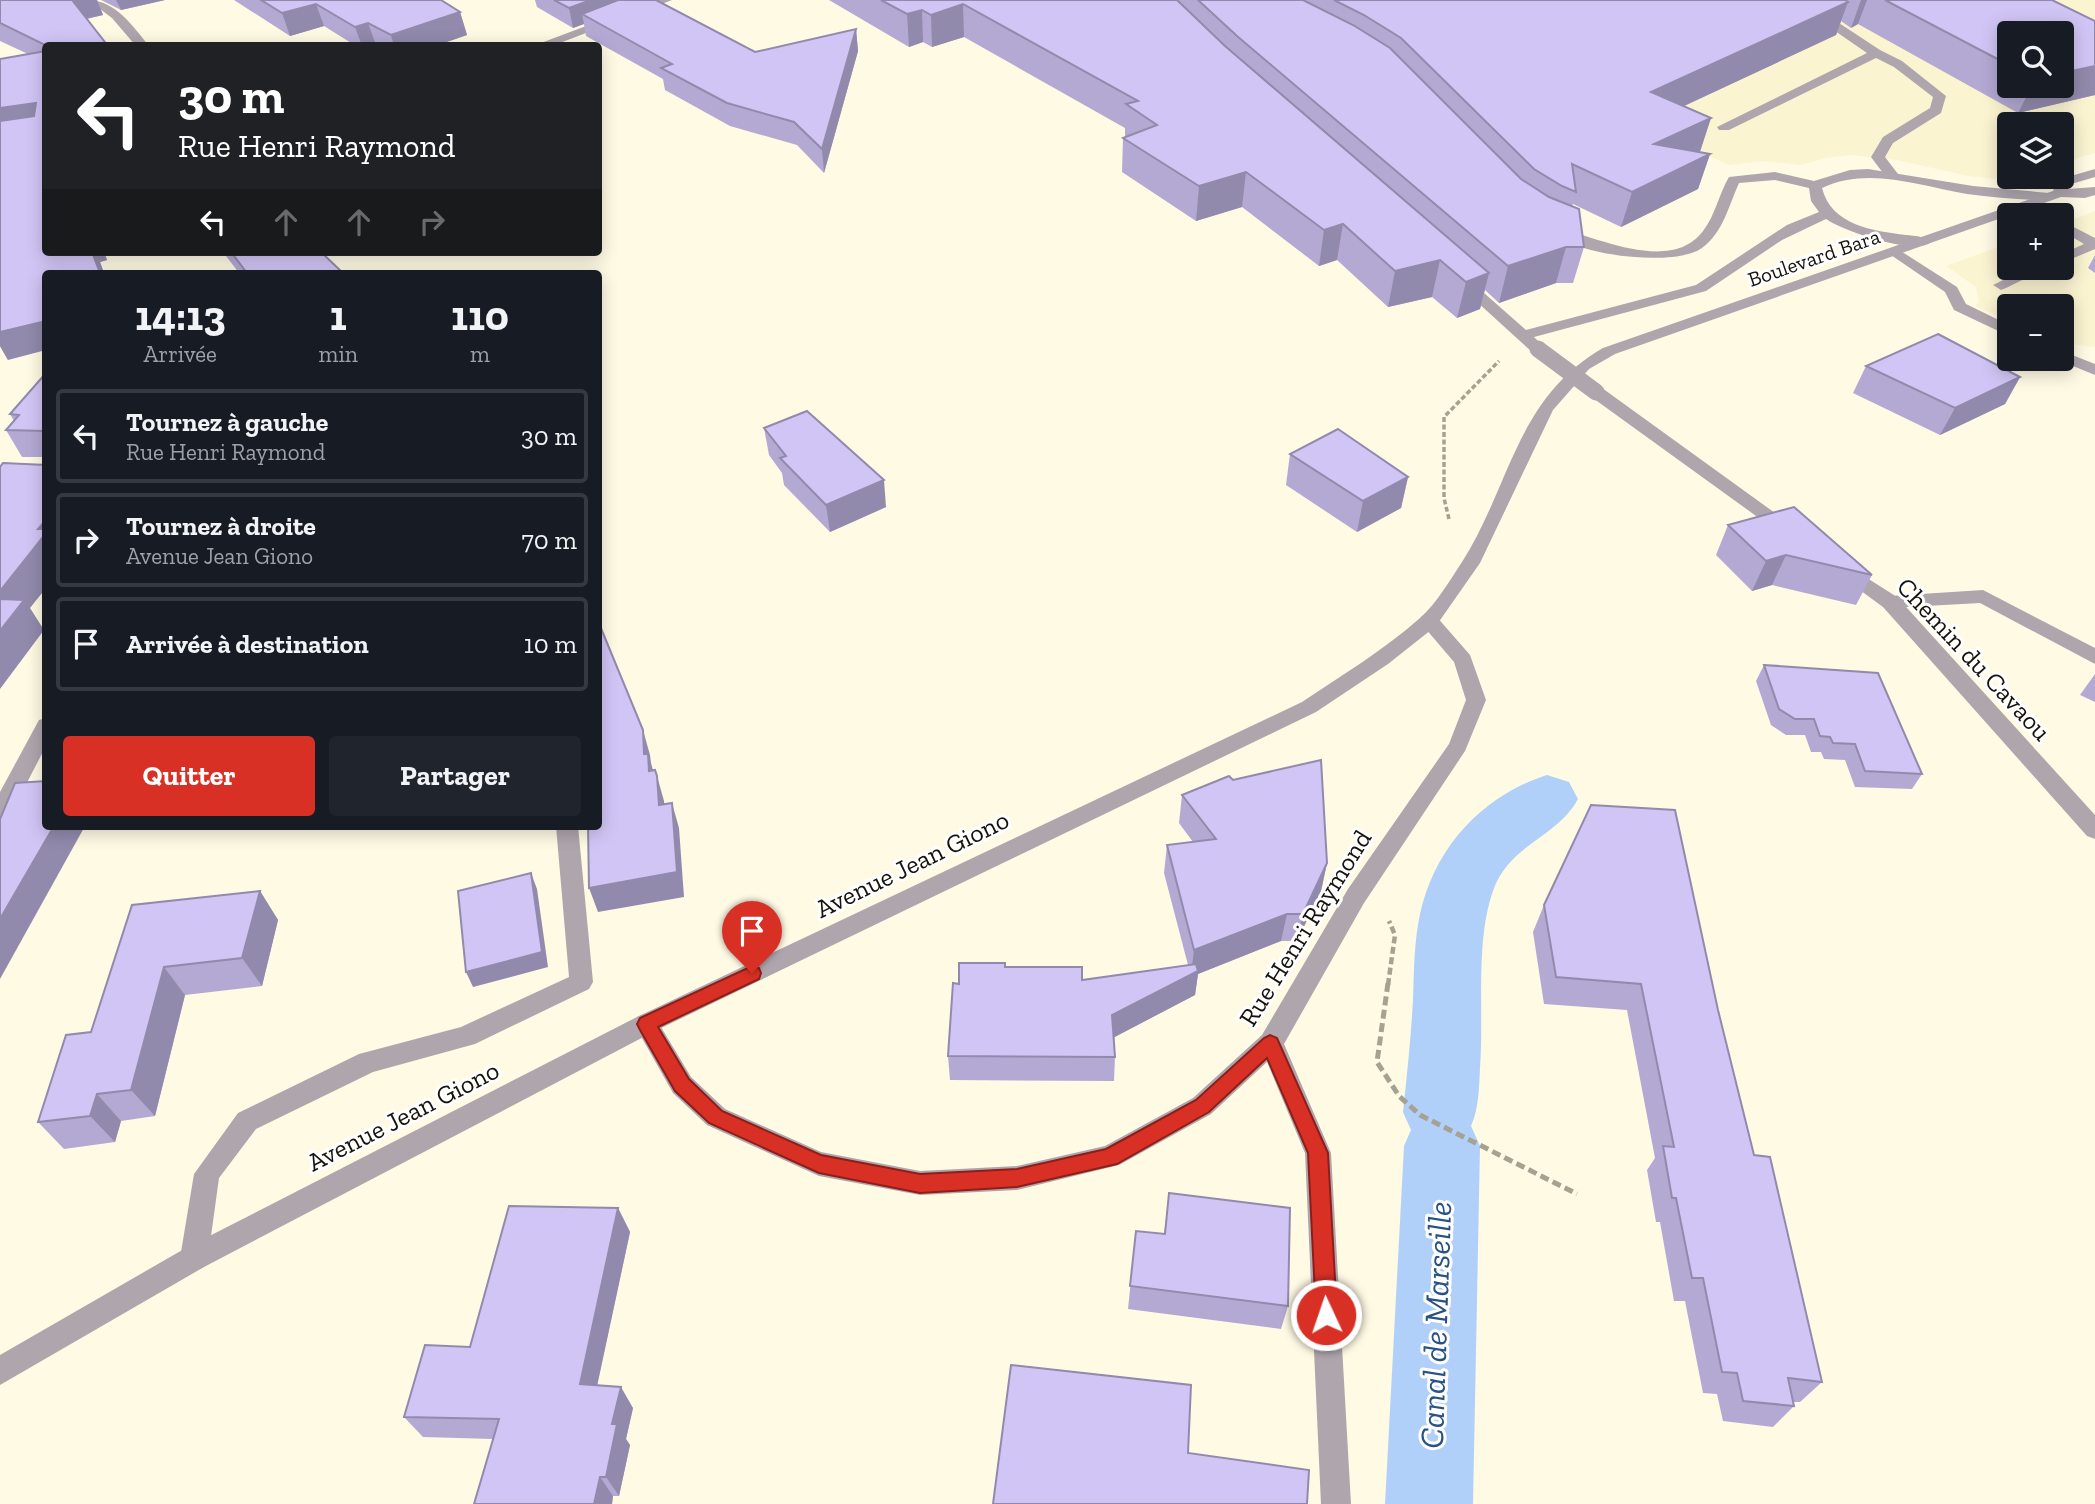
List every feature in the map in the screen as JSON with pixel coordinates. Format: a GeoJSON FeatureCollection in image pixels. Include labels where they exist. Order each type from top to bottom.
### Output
{"type":"FeatureCollection","features":[{"type":"Feature","properties":{"kind":"street"},"geometry":{"type":"LineString","coordinates":[[94,0],[116,15],[140,42]]}},
{"type":"Feature","properties":{"kind":"street"},"geometry":{"type":"LineString","coordinates":[[550,42],[666,0]]}},
{"type":"Feature","properties":{"kind":"street"},"geometry":{"type":"LineString","coordinates":[[1796,0],[1876,53],[1898,64],[1940,96],[1936,110],[1888,140],[1878,157],[1891,174]]}},
{"type":"Feature","properties":{"kind":"street"},"geometry":{"type":"LineString","coordinates":[[1724,127],[1876,53]]}},
{"type":"Feature","properties":{"kind":"street","name":"Boulevard Bara"},"geometry":{"type":"LineString","coordinates":[[2054,195],[2062,183],[2095,173]]}},
{"type":"Feature","properties":{"kind":"street"},"geometry":{"type":"LineString","coordinates":[[1546,227],[1577,240],[1654,256],[1688,250],[1707,235],[1734,180],[1762,174],[1784,175],[1815,186]]}},
{"type":"Feature","properties":{"kind":"street"},"geometry":{"type":"LineString","coordinates":[[1815,186],[1832,176],[1891,174],[1965,190],[2054,195]]}},
{"type":"Feature","properties":{"kind":"street"},"geometry":{"type":"LineString","coordinates":[[1815,186],[1815,200],[1825,215],[1875,235],[1924,242]]}},
{"type":"Feature","properties":{"kind":"street","name":"Boulevard Bara"},"geometry":{"type":"LineString","coordinates":[[2031,203],[2054,195],[2095,191]]}},
{"type":"Feature","properties":{"kind":"street"},"geometry":{"type":"LineString","coordinates":[[1524,335],[1701,288],[1722,277],[1804,220],[1825,215]]}},
{"type":"Feature","properties":{"kind":"street","name":"Boulevard Bara"},"geometry":{"type":"LineString","coordinates":[[1583,366],[1609,351],[1644,337],[1997,215]]}},
{"type":"Feature","properties":{"kind":"street"},"geometry":{"type":"LineString","coordinates":[[2074,232],[2095,244]]}},
{"type":"Feature","properties":{"kind":"street"},"geometry":{"type":"LineString","coordinates":[[2074,254],[2095,244]]}},
{"type":"Feature","properties":{"kind":"street"},"geometry":{"type":"LineString","coordinates":[[1896,252],[1952,290],[1959,307],[1997,325]]}},
{"type":"Feature","properties":{"kind":"street"},"geometry":{"type":"LineString","coordinates":[[1452,272],[1538,349],[1807,544]]}},
{"type":"Feature","properties":{"kind":"street"},"geometry":{"type":"LineString","coordinates":[[2000,285],[2012,280]]}},
{"type":"Feature","properties":{"kind":"street"},"geometry":{"type":"LineString","coordinates":[[2074,361],[2095,370]]}},
{"type":"Feature","properties":{"kind":"street","name":"Avenue Jean Giono"},"geometry":{"type":"LineString","coordinates":[[0,1371],[194,1258],[646,1024],[1309,707],[1381,659],[1429,621],[1471,563],[1545,408],[1583,366]]}},
{"type":"Feature","properties":{"kind":"street","name":"Chemin du Cavaou"},"geometry":{"type":"LineString","coordinates":[[1828,558],[1891,601],[2095,830]]}},
{"type":"Feature","properties":{"kind":"street"},"geometry":{"type":"LineString","coordinates":[[1891,601],[1983,596],[2095,657]]}},
{"type":"Feature","properties":{"kind":"street","name":"Rue Henri Raymond"},"geometry":{"type":"LineString","coordinates":[[646,1024],[682,1085],[716,1117],[819,1164],[920,1183],[1017,1178],[1110,1157],[1202,1106],[1270,1043],[1356,896],[1458,746],[1476,700],[1463,660],[1429,621]]}},
{"type":"Feature","properties":{"kind":"street"},"geometry":{"type":"LineString","coordinates":[[0,813],[42,733]]}},
{"type":"Feature","properties":{"kind":"street"},"geometry":{"type":"LineString","coordinates":[[194,1258],[207,1174],[247,1121],[368,1062],[466,1036],[580,982],[567,830]]}},
{"type":"Feature","properties":{"kind":"street"},"geometry":{"type":"LineString","coordinates":[[1270,1043],[1318,1153],[1336,1504]]}},
{"type":"Feature","properties":{"kind":"path"},"geometry":{"type":"LineString","coordinates":[[1450,524],[1444,498],[1444,417],[1524,335]]}},
{"type":"Feature","properties":{"kind":"path"},"geometry":{"type":"LineString","coordinates":[[1356,896],[1386,914],[1395,935],[1377,1062],[1399,1096],[1420,1115],[1577,1194]]}},
{"type":"Feature","properties":{"kind":"shaded area"},"geometry":{"type":"Polygon","coordinates":[[[1442,0],[2095,0],[2095,153],[2074,159],[2074,112],[1997,112],[1997,179],[1968,176],[1897,160],[1851,155],[1825,158],[1801,165],[1765,161],[1729,165],[1673,140],[1442,0]]]}},
{"type":"Feature","properties":{"kind":"shaded area"},"geometry":{"type":"Polygon","coordinates":[[[2095,211],[2095,347],[2074,344],[2074,294],[1997,294],[1997,316],[1975,306],[1979,302],[1976,287],[1946,266],[1997,247],[1997,280],[2074,280],[2074,219],[2095,211]]]}},
{"type":"Feature","properties":{"kind":"building"},"geometry":{"type":"Polygon","coordinates":[[[0,0],[72,0],[105,42],[42,44],[0,23],[0,0]]]}},
{"type":"Feature","properties":{"kind":"building"},"geometry":{"type":"Polygon","coordinates":[[[261,0],[441,0],[460,12],[391,35],[368,23],[355,27],[316,4],[282,13],[261,0]]]}},
{"type":"Feature","properties":{"kind":"building"},"geometry":{"type":"Polygon","coordinates":[[[554,0],[591,0],[569,8],[554,0]]]}},
{"type":"Feature","properties":{"kind":"building"},"geometry":{"type":"Polygon","coordinates":[[[618,0],[656,0],[755,52],[856,29],[822,149],[794,122],[727,103],[661,68],[672,64],[582,14],[618,0]]]}},
{"type":"Feature","properties":{"kind":"building"},"geometry":{"type":"Polygon","coordinates":[[[881,0],[1177,0],[1225,46],[1489,273],[1466,282],[1440,260],[1395,271],[1343,224],[1324,230],[1246,172],[1199,186],[1123,138],[1157,125],[1126,104],[1138,101],[963,4],[931,15],[922,10],[907,14],[881,0]]]}},
{"type":"Feature","properties":{"kind":"building"},"geometry":{"type":"Polygon","coordinates":[[[1198,0],[1303,0],[1353,25],[1390,48],[1521,179],[1549,197],[1579,209],[1584,247],[1566,247],[1508,266],[1198,0]]]}},
{"type":"Feature","properties":{"kind":"building"},"geometry":{"type":"Polygon","coordinates":[[[1334,0],[1848,2],[1651,92],[1711,118],[1654,144],[1710,154],[1632,192],[1572,164],[1576,192],[1534,169],[1401,38],[1334,0]]]}},
{"type":"Feature","properties":{"kind":"building"},"geometry":{"type":"Polygon","coordinates":[[[1885,0],[2052,0],[2095,21],[2095,66],[2074,70],[2074,21],[1997,21],[1997,59],[1885,0]]]}},
{"type":"Feature","properties":{"kind":"building"},"geometry":{"type":"Polygon","coordinates":[[[42,52],[42,256],[94,256],[99,270],[42,270],[42,322],[0,332],[0,121],[34,116],[36,103],[0,108],[0,59],[42,52]]]}},
{"type":"Feature","properties":{"kind":"building"},"geometry":{"type":"Polygon","coordinates":[[[234,256],[325,256],[340,270],[245,270],[234,256]]]}},
{"type":"Feature","properties":{"kind":"building"},"geometry":{"type":"Polygon","coordinates":[[[1938,334],[1997,365],[1997,371],[2009,371],[2020,377],[1955,408],[1866,366],[1938,334]]]}},
{"type":"Feature","properties":{"kind":"building"},"geometry":{"type":"Polygon","coordinates":[[[42,378],[42,431],[6,430],[19,415],[10,414],[42,378]]]}},
{"type":"Feature","properties":{"kind":"building"},"geometry":{"type":"Polygon","coordinates":[[[807,411],[884,480],[826,505],[780,458],[786,456],[764,428],[807,411]]]}},
{"type":"Feature","properties":{"kind":"building"},"geometry":{"type":"Polygon","coordinates":[[[1338,429],[1408,477],[1363,501],[1290,454],[1338,429]]]}},
{"type":"Feature","properties":{"kind":"building"},"geometry":{"type":"Polygon","coordinates":[[[3,463],[42,465],[42,524],[38,529],[42,529],[42,538],[0,591],[0,467],[3,463]]]}},
{"type":"Feature","properties":{"kind":"building"},"geometry":{"type":"Polygon","coordinates":[[[1794,507],[1872,575],[1786,555],[1766,561],[1728,525],[1794,507]]]}},
{"type":"Feature","properties":{"kind":"building"},"geometry":{"type":"Polygon","coordinates":[[[0,599],[24,600],[0,631],[0,599]]]}},
{"type":"Feature","properties":{"kind":"building"},"geometry":{"type":"Polygon","coordinates":[[[602,631],[643,730],[644,754],[648,754],[649,771],[655,770],[657,776],[659,805],[672,803],[677,872],[589,888],[588,830],[602,830],[602,631]]]}},
{"type":"Feature","properties":{"kind":"building"},"geometry":{"type":"Polygon","coordinates":[[[1764,665],[1878,673],[1922,774],[1865,771],[1855,744],[1833,743],[1830,737],[1820,736],[1814,719],[1795,719],[1779,709],[1764,665]]]}},
{"type":"Feature","properties":{"kind":"building"},"geometry":{"type":"Polygon","coordinates":[[[1321,760],[1327,863],[1303,914],[1287,914],[1194,950],[1167,845],[1216,839],[1182,795],[1229,776],[1233,780],[1321,760]]]}},
{"type":"Feature","properties":{"kind":"building"},"geometry":{"type":"Polygon","coordinates":[[[42,781],[42,830],[52,830],[0,919],[0,819],[15,783],[42,781]]]}},
{"type":"Feature","properties":{"kind":"building"},"geometry":{"type":"Polygon","coordinates":[[[1591,805],[1675,810],[1718,1010],[1754,1155],[1770,1157],[1822,1382],[1788,1378],[1794,1406],[1743,1401],[1737,1373],[1722,1372],[1703,1278],[1692,1278],[1676,1198],[1672,1198],[1663,1146],[1674,1147],[1641,984],[1556,977],[1544,905],[1591,805]]]}},
{"type":"Feature","properties":{"kind":"building"},"geometry":{"type":"Polygon","coordinates":[[[531,873],[542,952],[466,972],[458,891],[531,873]]]}},
{"type":"Feature","properties":{"kind":"building"},"geometry":{"type":"Polygon","coordinates":[[[260,891],[242,958],[164,967],[131,1090],[97,1094],[90,1116],[38,1122],[66,1035],[91,1032],[132,905],[260,891]]]}},
{"type":"Feature","properties":{"kind":"building"},"geometry":{"type":"Polygon","coordinates":[[[959,963],[1005,963],[1005,967],[1082,967],[1082,980],[1196,964],[1198,971],[1112,1015],[1115,1057],[948,1056],[953,983],[959,984],[959,963]]]}},
{"type":"Feature","properties":{"kind":"building"},"geometry":{"type":"Polygon","coordinates":[[[1169,1193],[1290,1208],[1288,1306],[1130,1286],[1136,1231],[1165,1234],[1169,1193]]]}},
{"type":"Feature","properties":{"kind":"building"},"geometry":{"type":"Polygon","coordinates":[[[509,1206],[618,1208],[580,1384],[621,1387],[612,1424],[617,1424],[606,1477],[600,1477],[594,1504],[474,1504],[499,1419],[404,1417],[425,1345],[470,1347],[509,1206]]]}},
{"type":"Feature","properties":{"kind":"building"},"geometry":{"type":"Polygon","coordinates":[[[1011,1365],[1191,1385],[1188,1453],[1309,1470],[1307,1504],[993,1504],[1011,1365]]]}},
{"type":"Feature","properties":{"kind":"waterway","name":"Canal de Marseille"},"geometry":{"type":"LineString","coordinates":[[1440,1112],[1446,1044],[1450,936],[1458,895],[1477,856],[1491,839],[1547,799]]}},
{"type":"Feature","properties":{"kind":"waterway","name":"Canal de Marseille"},"geometry":{"type":"LineString","coordinates":[[1429,1504],[1442,1146]]}},
{"type":"Feature","properties":{"kind":"route"},"geometry":{"type":"LineString","coordinates":[[752,973],[646,1024],[682,1085],[716,1117],[819,1164],[920,1183],[1017,1178],[1110,1157],[1202,1106],[1270,1043],[1318,1153],[1326,1315]]}}]}
